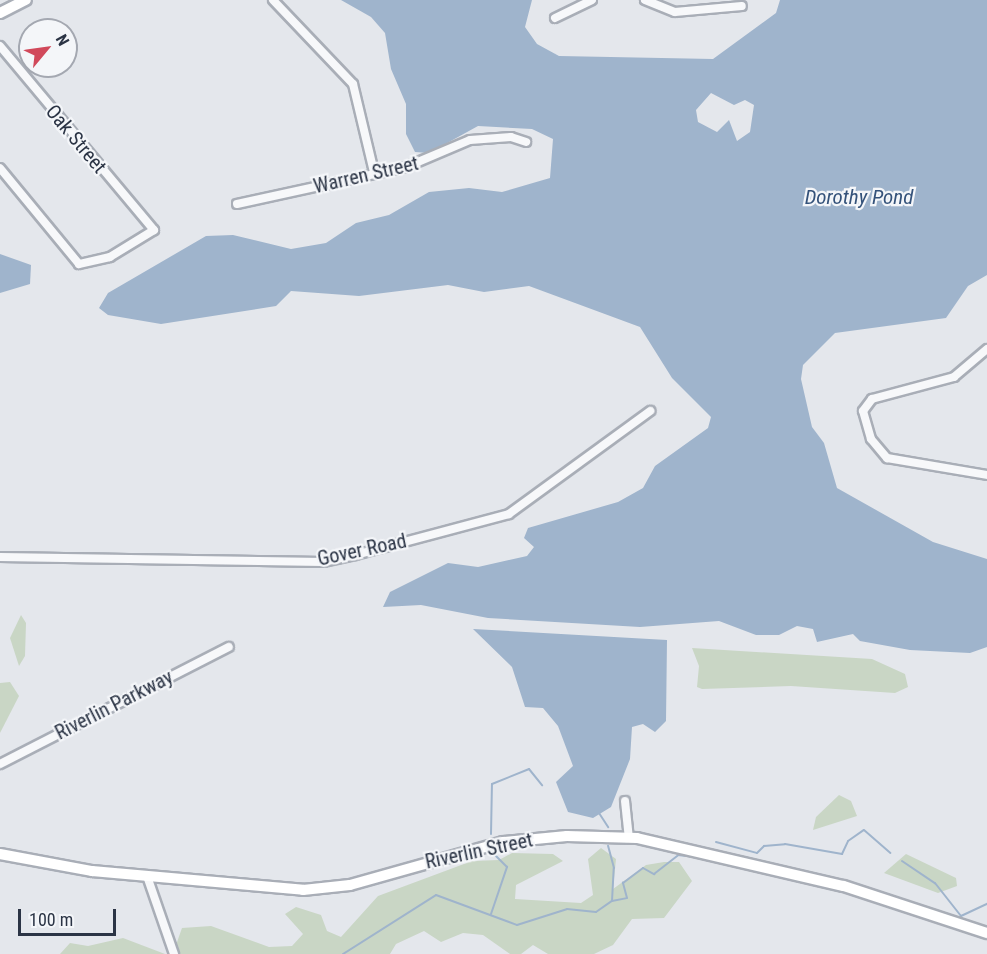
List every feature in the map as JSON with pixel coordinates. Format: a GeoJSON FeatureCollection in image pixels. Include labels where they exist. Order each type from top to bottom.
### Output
{"type":"FeatureCollection","features":[{"type":"Feature","properties":{"kind":"street"},"geometry":{"type":"LineString","coordinates":[[0,13],[26,0]]}},
{"type":"Feature","properties":{"kind":"street"},"geometry":{"type":"LineString","coordinates":[[273,0],[353,84],[374,172]]}},
{"type":"Feature","properties":{"kind":"street"},"geometry":{"type":"LineString","coordinates":[[555,18],[592,0]]}},
{"type":"Feature","properties":{"kind":"street"},"geometry":{"type":"LineString","coordinates":[[645,0],[675,12],[742,6]]}},
{"type":"Feature","properties":{"kind":"street","name":"Oak Street"},"geometry":{"type":"LineString","coordinates":[[0,46],[154,230],[110,257],[81,265],[0,168]]}},
{"type":"Feature","properties":{"kind":"street","name":"Warren Street"},"geometry":{"type":"LineString","coordinates":[[237,204],[430,160],[470,140],[511,137],[526,142]]}},
{"type":"Feature","properties":{"kind":"street"},"geometry":{"type":"LineString","coordinates":[[987,349],[954,377],[872,399],[863,411],[871,439],[887,458],[987,475]]}},
{"type":"Feature","properties":{"kind":"street","name":"Gover Road"},"geometry":{"type":"LineString","coordinates":[[0,557],[323,562],[355,555],[509,514],[650,411]]}},
{"type":"Feature","properties":{"kind":"street","name":"Riverlin Parkway"},"geometry":{"type":"LineString","coordinates":[[0,764],[229,647]]}},
{"type":"Feature","properties":{"kind":"street"},"geometry":{"type":"LineString","coordinates":[[625,801],[629,838]]}},
{"type":"Feature","properties":{"kind":"street","name":"Riverlin Street"},"geometry":{"type":"LineString","coordinates":[[0,855],[147,876],[276,890],[328,888],[503,842],[629,838],[672,842],[816,879],[987,933]]}},
{"type":"Feature","properties":{"kind":"street"},"geometry":{"type":"LineString","coordinates":[[147,876],[174,954]]}},
{"type":"Feature","properties":{"kind":"green space"},"geometry":{"type":"Polygon","coordinates":[[[21,615],[26,623],[25,656],[19,666],[10,638],[21,615]]]}},
{"type":"Feature","properties":{"kind":"green space"},"geometry":{"type":"Polygon","coordinates":[[[692,648],[872,659],[905,674],[908,687],[895,693],[791,686],[702,689],[697,687],[699,666],[692,648]]]}},
{"type":"Feature","properties":{"kind":"green space"},"geometry":{"type":"Polygon","coordinates":[[[10,682],[19,696],[0,733],[0,683],[10,682]]]}},
{"type":"Feature","properties":{"kind":"green space"},"geometry":{"type":"Polygon","coordinates":[[[839,795],[851,801],[857,816],[813,830],[816,817],[839,795]]]}},
{"type":"Feature","properties":{"kind":"green space"},"geometry":{"type":"Polygon","coordinates":[[[601,848],[616,859],[613,889],[646,865],[664,862],[679,862],[692,881],[664,918],[632,919],[613,945],[594,954],[548,954],[533,945],[521,954],[510,954],[483,935],[463,933],[441,942],[424,931],[396,944],[390,954],[180,954],[176,945],[182,928],[211,926],[269,947],[292,946],[303,934],[285,914],[296,907],[321,915],[327,931],[341,937],[378,896],[472,861],[499,860],[512,853],[553,854],[563,861],[516,885],[515,899],[581,903],[593,895],[588,859],[601,848]]]}},
{"type":"Feature","properties":{"kind":"green space"},"geometry":{"type":"Polygon","coordinates":[[[906,854],[956,878],[957,886],[938,893],[884,873],[906,854]]]}},
{"type":"Feature","properties":{"kind":"green space"},"geometry":{"type":"Polygon","coordinates":[[[123,938],[165,954],[60,954],[70,943],[88,946],[123,938]]]}},
{"type":"Feature","properties":{"kind":"water","name":"Dorothy Pond"},"geometry":{"type":"Polygon","coordinates":[[[341,0],[532,0],[525,27],[537,44],[559,56],[713,59],[776,13],[780,0],[987,0],[987,275],[968,286],[946,318],[835,333],[803,365],[801,379],[812,427],[824,443],[837,488],[933,542],[987,559],[987,647],[970,653],[910,650],[860,641],[853,634],[817,642],[813,629],[797,626],[779,635],[756,635],[719,621],[640,627],[488,618],[421,605],[383,607],[390,592],[448,563],[478,567],[527,556],[534,547],[524,538],[528,528],[618,502],[643,488],[655,466],[708,428],[711,417],[672,378],[640,327],[529,286],[484,292],[448,285],[359,296],[291,291],[276,306],[161,324],[108,315],[99,308],[108,293],[206,236],[233,235],[291,249],[326,243],[356,223],[389,215],[429,192],[469,188],[502,192],[550,178],[553,139],[532,129],[478,126],[429,153],[415,152],[406,134],[406,104],[391,69],[385,33],[371,17],[341,0]],[[711,93],[696,110],[698,122],[717,132],[729,120],[737,141],[750,132],[754,105],[745,100],[734,105],[711,93]]]}},
{"type":"Feature","properties":{"kind":"water"},"geometry":{"type":"Polygon","coordinates":[[[0,254],[31,265],[30,284],[0,293],[0,254]]]}},
{"type":"Feature","properties":{"kind":"water"},"geometry":{"type":"Polygon","coordinates":[[[473,629],[667,640],[666,721],[655,732],[643,724],[632,727],[630,759],[611,807],[593,818],[568,812],[556,782],[573,766],[558,726],[543,708],[525,707],[512,667],[473,629]]]}},
{"type":"Feature","properties":{"kind":"waterway"},"geometry":{"type":"LineString","coordinates":[[491,834],[492,784],[529,769],[542,785]]}},
{"type":"Feature","properties":{"kind":"waterway"},"geometry":{"type":"LineString","coordinates":[[599,813],[608,827]]}},
{"type":"Feature","properties":{"kind":"waterway"},"geometry":{"type":"LineString","coordinates":[[716,842],[757,853],[764,846],[785,844],[842,854],[848,841],[864,830],[890,853]]}},
{"type":"Feature","properties":{"kind":"waterway"},"geometry":{"type":"LineString","coordinates":[[343,954],[436,895],[517,925],[567,909],[596,912],[612,901],[614,868],[608,846]]}},
{"type":"Feature","properties":{"kind":"waterway"},"geometry":{"type":"LineString","coordinates":[[491,914],[507,867],[495,855]]}},
{"type":"Feature","properties":{"kind":"waterway"},"geometry":{"type":"LineString","coordinates":[[612,901],[627,898],[623,883],[643,868],[654,874],[678,855],[695,857]]}},
{"type":"Feature","properties":{"kind":"waterway"},"geometry":{"type":"LineString","coordinates":[[902,861],[935,883],[961,916],[987,904]]}}]}
